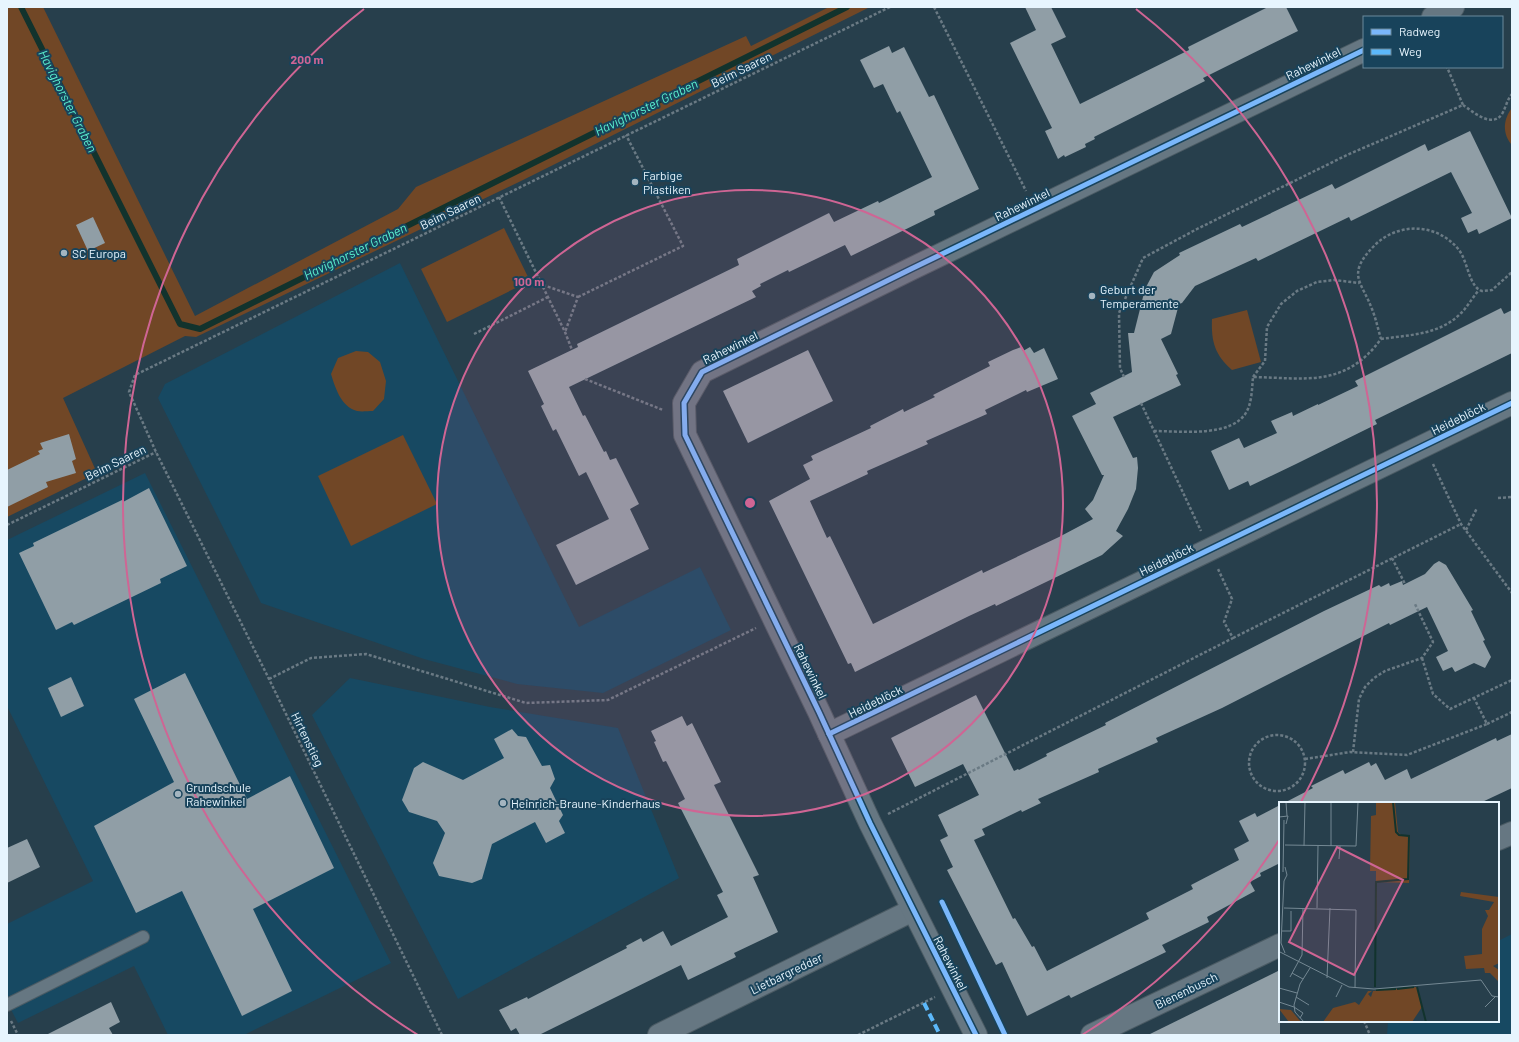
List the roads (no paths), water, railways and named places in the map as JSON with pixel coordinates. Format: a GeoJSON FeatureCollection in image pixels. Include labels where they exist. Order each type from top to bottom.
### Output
{"type":"FeatureCollection","features":[{"type":"Feature","properties":{"kind":"street"},"geometry":{"type":"LineString","coordinates":[[1435,16],[1453,7]]}},
{"type":"Feature","properties":{"kind":"street","name":"Rahewinkel"},"geometry":{"type":"LineString","coordinates":[[976,1035],[870,823],[830,734],[685,435],[684,403],[702,372],[1363,50]]}},
{"type":"Feature","properties":{"kind":"street","name":"Heideblöck"},"geometry":{"type":"LineString","coordinates":[[830,734],[1512,403]]}},
{"type":"Feature","properties":{"kind":"street"},"geometry":{"type":"LineString","coordinates":[[1499,839],[1512,833]]}},
{"type":"Feature","properties":{"kind":"street","name":"Lietbargredder"},"geometry":{"type":"LineString","coordinates":[[659,1035],[913,910]]}},
{"type":"Feature","properties":{"kind":"street","name":"Bienenbusch"},"geometry":{"type":"LineString","coordinates":[[1092,1035],[1279,945]]}},
{"type":"Feature","properties":{"kind":"lane"},"geometry":{"type":"LineString","coordinates":[[7,1005],[143,937]]}},
{"type":"Feature","properties":{"kind":"waterway","name":"Havighorster Graben"},"geometry":{"type":"LineString","coordinates":[[21,7],[180,324],[200,329],[847,7]]}},
{"type":"Feature","properties":{"kind":"place","name":"Farbige Plastiken"},"geometry":{"type":"Point","coordinates":[635,182]}},
{"type":"Feature","properties":{"kind":"place","name":"SC Europa"},"geometry":{"type":"Point","coordinates":[64,253]}},
{"type":"Feature","properties":{"kind":"place","name":"Geburt der Temperamente"},"geometry":{"type":"Point","coordinates":[1092,296]}},
{"type":"Feature","properties":{"kind":"place","name":"Grundschule Rahewinkel"},"geometry":{"type":"Point","coordinates":[178,794]}},
{"type":"Feature","properties":{"kind":"place","name":"Heinrich-Braune-Kinderhaus"},"geometry":{"type":"Point","coordinates":[503,803]}}]}
